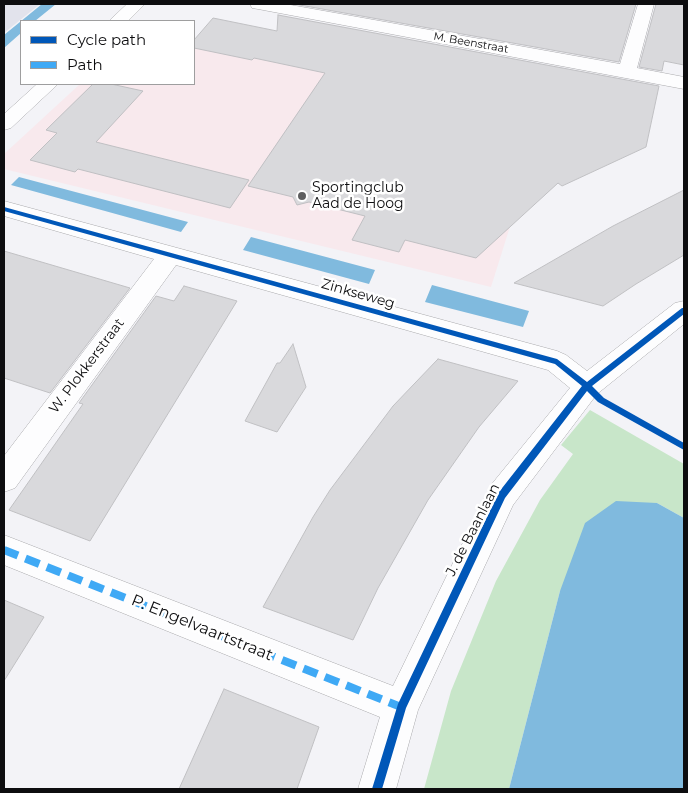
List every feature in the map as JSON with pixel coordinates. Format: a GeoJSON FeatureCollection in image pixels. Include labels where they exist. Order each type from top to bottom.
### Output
{"type":"FeatureCollection","features":[{"type":"Feature","properties":{"kind":"street"},"geometry":{"type":"LineString","coordinates":[[119,20],[137,4]]}},
{"type":"Feature","properties":{"kind":"street","name":"M. Beenstraat"},"geometry":{"type":"LineString","coordinates":[[258,4],[333,10],[684,83]]}},
{"type":"Feature","properties":{"kind":"street"},"geometry":{"type":"LineString","coordinates":[[627,71],[646,4]]}},
{"type":"Feature","properties":{"kind":"street"},"geometry":{"type":"LineString","coordinates":[[4,124],[47,85]]}},
{"type":"Feature","properties":{"kind":"street","name":"Zinkseweg"},"geometry":{"type":"LineString","coordinates":[[4,209],[556,362],[587,386]]}},
{"type":"Feature","properties":{"kind":"street","name":"W. Plokkerstraat"},"geometry":{"type":"LineString","coordinates":[[4,479],[171,254]]}},
{"type":"Feature","properties":{"kind":"street","name":"J. de Baanlaan"},"geometry":{"type":"LineString","coordinates":[[377,789],[401,707],[502,495],[587,386],[684,310]]}},
{"type":"Feature","properties":{"kind":"street","name":"P. Engelvaartstraat"},"geometry":{"type":"LineString","coordinates":[[4,550],[401,707]]}},
{"type":"Feature","properties":{"kind":"shaded area"},"geometry":{"type":"Polygon","coordinates":[[[4,4],[40,4],[20,20],[4,33],[4,4]]]}},
{"type":"Feature","properties":{"kind":"shaded area"},"geometry":{"type":"Polygon","coordinates":[[[315,36],[530,163],[491,287],[4,169],[4,154],[79,85],[195,85],[195,45],[295,65],[315,36]]]}},
{"type":"Feature","properties":{"kind":"green space"},"geometry":{"type":"Polygon","coordinates":[[[590,410],[684,464],[684,518],[657,503],[560,591],[509,789],[424,789],[451,691],[496,581],[540,500],[573,454],[561,445],[590,410]]]}},
{"type":"Feature","properties":{"kind":"water"},"geometry":{"type":"Polygon","coordinates":[[[42,4],[56,4],[36,20],[22,20],[42,4]]]}},
{"type":"Feature","properties":{"kind":"water"},"geometry":{"type":"Polygon","coordinates":[[[20,22],[20,34],[4,48],[4,35],[20,22]]]}},
{"type":"Feature","properties":{"kind":"water"},"geometry":{"type":"Polygon","coordinates":[[[19,177],[188,222],[181,232],[11,185],[19,177]]]}},
{"type":"Feature","properties":{"kind":"water"},"geometry":{"type":"Polygon","coordinates":[[[251,237],[375,270],[369,284],[243,250],[251,237]]]}},
{"type":"Feature","properties":{"kind":"water"},"geometry":{"type":"Polygon","coordinates":[[[432,285],[529,311],[523,327],[425,302],[432,285]]]}},
{"type":"Feature","properties":{"kind":"water"},"geometry":{"type":"Polygon","coordinates":[[[616,501],[657,503],[684,518],[684,789],[509,789],[560,591],[585,523],[616,501]]]}},
{"type":"Feature","properties":{"kind":"building"},"geometry":{"type":"Polygon","coordinates":[[[294,4],[636,4],[619,62],[294,4]]]}},
{"type":"Feature","properties":{"kind":"building"},"geometry":{"type":"Polygon","coordinates":[[[656,4],[684,4],[684,65],[664,61],[662,71],[639,67],[656,4]]]}},
{"type":"Feature","properties":{"kind":"building"},"geometry":{"type":"Polygon","coordinates":[[[278,15],[659,86],[646,147],[562,186],[558,183],[476,258],[405,240],[399,252],[352,240],[365,216],[309,202],[297,205],[293,197],[248,186],[325,73],[195,48],[195,39],[213,18],[277,31],[278,15]]]}},
{"type":"Feature","properties":{"kind":"building"},"geometry":{"type":"Polygon","coordinates":[[[92,85],[116,85],[143,91],[96,142],[249,180],[230,208],[78,169],[75,172],[30,160],[57,133],[46,130],[92,85]]]}},
{"type":"Feature","properties":{"kind":"building"},"geometry":{"type":"Polygon","coordinates":[[[684,190],[684,255],[603,306],[514,283],[613,226],[684,190]]]}},
{"type":"Feature","properties":{"kind":"building"},"geometry":{"type":"Polygon","coordinates":[[[4,251],[130,288],[50,393],[4,378],[4,251]]]}},
{"type":"Feature","properties":{"kind":"building"},"geometry":{"type":"Polygon","coordinates":[[[184,286],[237,301],[90,541],[9,510],[83,404],[79,403],[156,296],[174,301],[184,286]]]}},
{"type":"Feature","properties":{"kind":"building"},"geometry":{"type":"Polygon","coordinates":[[[293,344],[306,387],[277,432],[245,421],[277,363],[280,363],[293,344]]]}},
{"type":"Feature","properties":{"kind":"building"},"geometry":{"type":"Polygon","coordinates":[[[438,359],[518,381],[479,427],[428,500],[378,588],[353,640],[263,607],[330,490],[393,406],[438,359]]]}},
{"type":"Feature","properties":{"kind":"building"},"geometry":{"type":"Polygon","coordinates":[[[4,600],[44,617],[4,681],[4,600]]]}},
{"type":"Feature","properties":{"kind":"building"},"geometry":{"type":"Polygon","coordinates":[[[224,689],[319,727],[297,789],[179,789],[224,689]]]}},
{"type":"Feature","properties":{"kind":"marked path"},"geometry":{"type":"LineString","coordinates":[[4,550],[401,707]]}},
{"type":"Feature","properties":{"kind":"cycle path"},"geometry":{"type":"LineString","coordinates":[[4,209],[557,362],[601,400],[684,447]]}},
{"type":"Feature","properties":{"kind":"cycle path"},"geometry":{"type":"LineString","coordinates":[[377,789],[401,707],[502,495],[587,386],[684,310]]}},
{"type":"Feature","properties":{"kind":"place","name":"Sportingclub Aad de Hoog"},"geometry":{"type":"Point","coordinates":[302,196]}}]}
